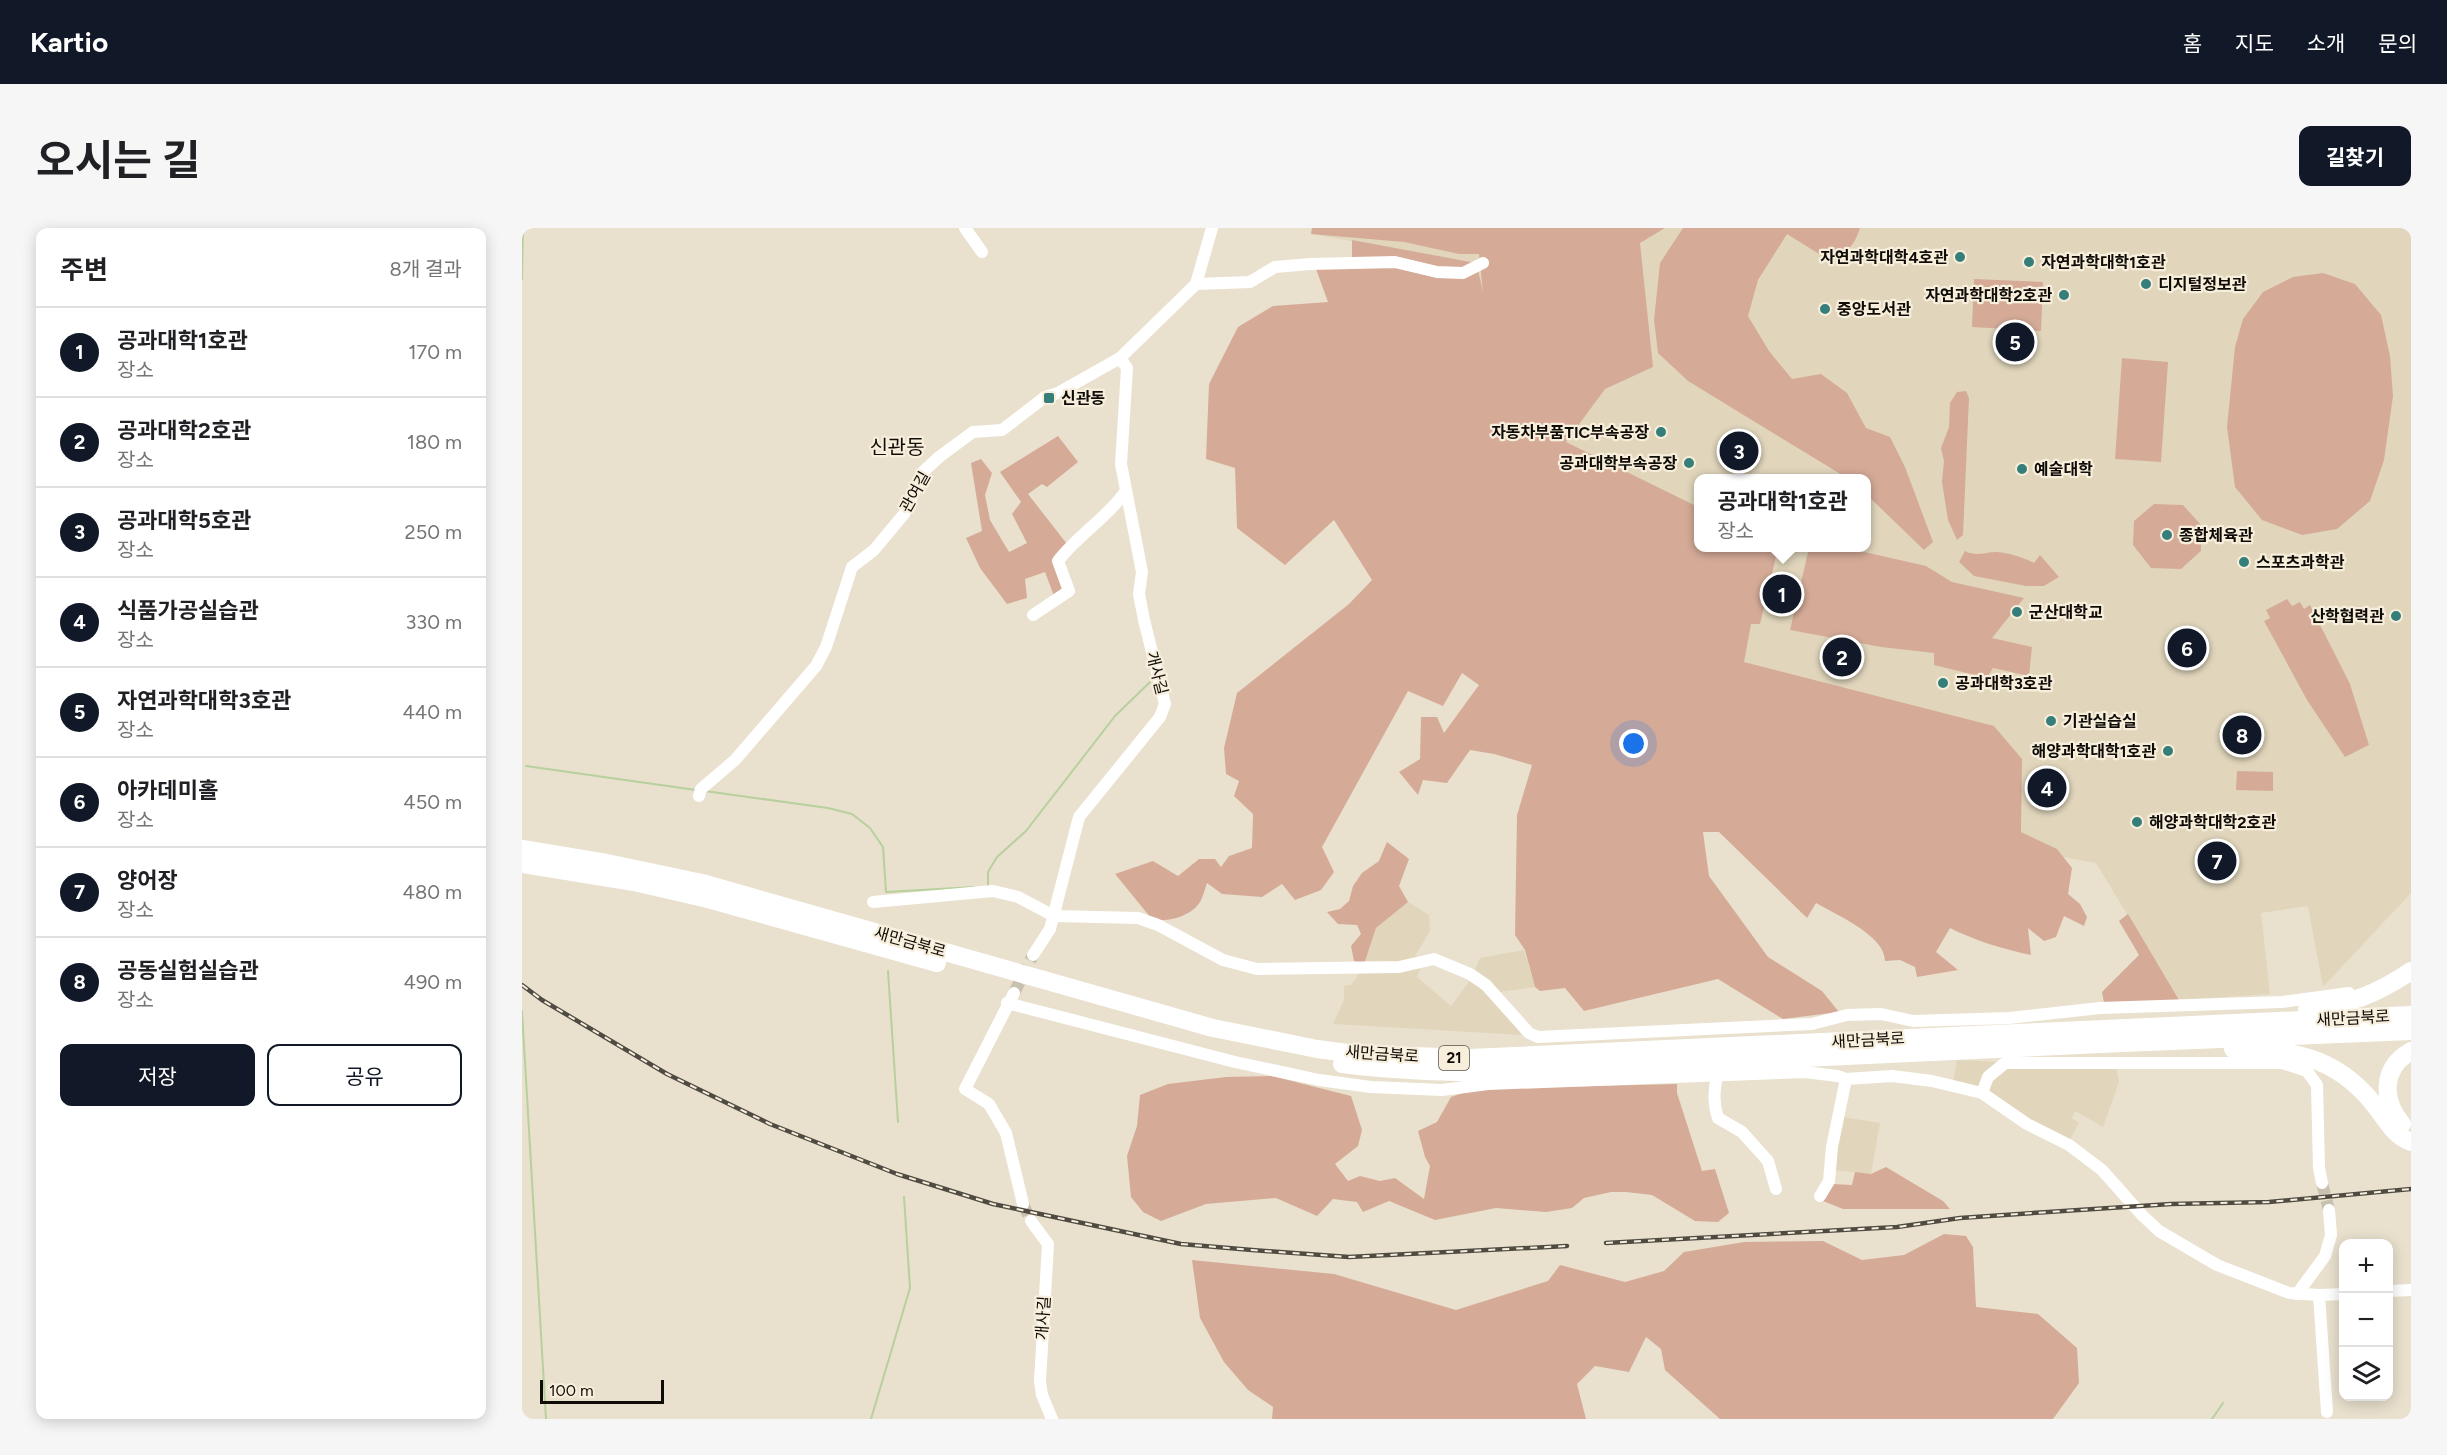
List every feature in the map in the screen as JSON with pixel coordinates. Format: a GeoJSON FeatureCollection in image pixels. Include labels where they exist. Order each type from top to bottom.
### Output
{"type":"FeatureCollection","features":[{"type":"Feature","properties":{"kind":"highway","name":"새만금북로"},"geometry":{"type":"LineString","coordinates":[[522,849],[607,863],[702,883],[1213,1028],[1317,1049],[1356,1054],[1468,1058],[2411,1015]]}},
{"type":"Feature","properties":{"kind":"highway","name":"새만금북로"},"geometry":{"type":"LineString","coordinates":[[522,864],[634,882],[708,899],[1209,1039],[1315,1061],[1391,1070],[1514,1072],[2411,1031]]}},
{"type":"Feature","properties":{"kind":"highway"},"geometry":{"type":"LineString","coordinates":[[2154,1027],[2215,1015],[2306,1010],[2335,1006],[2392,984],[2411,971]]}},
{"type":"Feature","properties":{"kind":"highway"},"geometry":{"type":"LineString","coordinates":[[2115,1043],[2154,1049],[2276,1050],[2299,1054],[2324,1063],[2344,1075],[2360,1088],[2395,1132],[2411,1142]]}},
{"type":"Feature","properties":{"kind":"highway"},"geometry":{"type":"LineString","coordinates":[[2411,1051],[2395,1065],[2388,1078],[2387,1094],[2394,1114],[2411,1130]]}},
{"type":"Feature","properties":{"kind":"street"},"geometry":{"type":"LineString","coordinates":[[965,228],[982,252]]}},
{"type":"Feature","properties":{"kind":"street"},"geometry":{"type":"LineString","coordinates":[[1212,228],[1196,285],[1250,282],[1275,267],[1310,264],[1395,262],[1437,272],[1463,273],[1483,263]]}},
{"type":"Feature","properties":{"kind":"street","name":"관여길"},"geometry":{"type":"LineString","coordinates":[[700,793],[735,760],[816,666],[826,647],[852,567],[874,550],[904,514],[923,472],[973,432],[1002,430],[1045,397],[1058,393],[1120,358],[1196,285]]}},
{"type":"Feature","properties":{"kind":"street","name":"개사길"},"geometry":{"type":"LineString","coordinates":[[1033,955],[1050,929],[1079,817],[1161,717],[1165,704],[1140,602],[1142,572],[1121,464],[1127,368],[1120,358]]}},
{"type":"Feature","properties":{"kind":"street"},"geometry":{"type":"LineString","coordinates":[[1033,615],[1069,591],[1058,561],[1080,537],[1117,505],[1126,491]]}},
{"type":"Feature","properties":{"kind":"street"},"geometry":{"type":"LineString","coordinates":[[873,902],[993,891],[1018,897],[1054,916],[1138,918],[1158,925],[1223,960],[1257,969],[1399,967],[1434,959],[1470,974],[1486,985],[1529,1033],[1538,1037],[1812,1024],[1847,1015],[1881,1014],[1913,1021],[2009,1018],[2100,1008],[2282,1002],[2356,996]]}},
{"type":"Feature","properties":{"kind":"street"},"geometry":{"type":"LineString","coordinates":[[1023,1204],[1006,1133],[989,1104],[965,1089],[1010,998],[1235,1062],[1319,1080],[1371,1087],[1442,1090],[1488,1084],[1804,1072],[1846,1079],[1892,1076],[1932,1082],[1983,1094],[2027,1124],[2069,1145],[2102,1170],[2159,1231],[2217,1265],[2289,1293],[2339,1294]]}},
{"type":"Feature","properties":{"kind":"street"},"geometry":{"type":"LineString","coordinates":[[1983,1094],[1988,1077],[2005,1064],[2282,1062],[2307,1071],[2317,1085],[2319,1168],[2322,1182]]}},
{"type":"Feature","properties":{"kind":"street"},"geometry":{"type":"LineString","coordinates":[[1717,1076],[1713,1093],[1718,1118],[1742,1132],[1768,1161],[1776,1189]]}},
{"type":"Feature","properties":{"kind":"street"},"geometry":{"type":"LineString","coordinates":[[1820,1196],[1829,1181],[1832,1147],[1846,1079]]}},
{"type":"Feature","properties":{"kind":"street"},"geometry":{"type":"LineString","coordinates":[[2297,1293],[2325,1256],[2331,1235],[2329,1210]]}},
{"type":"Feature","properties":{"kind":"street","name":"개사길"},"geometry":{"type":"LineString","coordinates":[[1031,1221],[1048,1244],[1040,1381],[1042,1395],[1052,1419]]}},
{"type":"Feature","properties":{"kind":"street"},"geometry":{"type":"LineString","coordinates":[[2393,1292],[2411,1290]]}},
{"type":"Feature","properties":{"kind":"street"},"geometry":{"type":"LineString","coordinates":[[2319,1295],[2327,1412]]}},
{"type":"Feature","properties":{"kind":"shaded area","name":"군산대학교"},"geometry":{"type":"Polygon","coordinates":[[[1312,228],[2411,228],[2411,893],[2323,987],[2308,906],[2261,913],[2270,994],[2179,1000],[2096,863],[2003,846],[1658,677],[1484,301],[1476,263],[1311,234],[1312,228]]]}},
{"type":"Feature","properties":{"kind":"shaded area"},"geometry":{"type":"Polygon","coordinates":[[[1312,228],[1665,228],[1640,243],[1653,367],[1605,389],[1566,442],[1694,505],[1694,552],[1777,552],[1760,624],[1751,624],[1744,662],[1994,726],[2022,759],[2021,832],[2057,849],[2072,868],[2068,894],[2080,904],[2087,917],[2084,926],[2064,916],[2056,937],[2044,941],[2028,928],[2031,955],[1990,944],[1950,928],[1936,952],[1958,970],[1917,977],[1915,967],[1900,960],[1885,961],[1883,952],[1868,934],[1816,903],[1807,918],[1719,832],[1703,832],[1709,876],[1768,957],[1822,991],[1839,1012],[1783,1019],[1718,979],[1584,1011],[1565,988],[1540,991],[1535,987],[1525,950],[1515,935],[1517,815],[1532,765],[1470,750],[1447,783],[1423,780],[1418,795],[1399,772],[1420,759],[1421,717],[1437,717],[1444,733],[1479,685],[1462,673],[1443,706],[1408,691],[1322,847],[1334,872],[1321,890],[1295,900],[1282,884],[1262,897],[1222,894],[1207,883],[1200,902],[1185,915],[1163,920],[1151,918],[1115,874],[1153,861],[1178,876],[1199,859],[1215,859],[1221,867],[1229,856],[1252,848],[1253,814],[1234,796],[1239,781],[1226,774],[1224,748],[1237,693],[1349,604],[1372,580],[1334,520],[1285,565],[1237,528],[1235,468],[1206,459],[1209,384],[1238,327],[1273,306],[1328,302],[1316,269],[1368,264],[1478,270],[1483,292],[1479,254],[1459,254],[1404,242],[1311,234],[1312,228]]]}},
{"type":"Feature","properties":{"kind":"shaded area"},"geometry":{"type":"Polygon","coordinates":[[[1683,228],[1860,228],[1855,241],[1848,249],[1827,259],[1787,234],[1758,280],[1748,316],[1769,351],[1792,379],[1821,374],[1847,393],[1866,428],[1890,437],[1905,467],[1933,542],[1924,550],[1871,499],[1871,474],[1840,474],[1688,381],[1658,353],[1654,320],[1660,263],[1683,228]]]}},
{"type":"Feature","properties":{"kind":"shaded area"},"geometry":{"type":"Polygon","coordinates":[[[1352,240],[1476,263],[1459,270],[1352,259],[1352,240]]]}},
{"type":"Feature","properties":{"kind":"shaded area"},"geometry":{"type":"Polygon","coordinates":[[[2323,273],[2355,284],[2381,315],[2390,356],[2393,396],[2384,460],[2370,501],[2337,529],[2302,535],[2262,520],[2235,487],[2227,427],[2235,347],[2243,319],[2263,292],[2293,277],[2323,273]]]}},
{"type":"Feature","properties":{"kind":"shaded area"},"geometry":{"type":"Polygon","coordinates":[[[1974,279],[2043,282],[2041,331],[1972,327],[1974,279]]]}},
{"type":"Feature","properties":{"kind":"shaded area"},"geometry":{"type":"Polygon","coordinates":[[[2122,358],[2168,362],[2161,462],[2115,459],[2122,358]]]}},
{"type":"Feature","properties":{"kind":"shaded area"},"geometry":{"type":"Polygon","coordinates":[[[1966,391],[1969,398],[1963,535],[1957,540],[1948,520],[1942,482],[1944,461],[1941,448],[1949,427],[1950,403],[1957,392],[1966,391]]]}},
{"type":"Feature","properties":{"kind":"shaded area"},"geometry":{"type":"Polygon","coordinates":[[[1058,436],[1078,462],[1047,487],[1042,484],[1028,494],[1067,544],[1053,563],[1066,589],[1054,596],[1045,572],[1025,579],[1027,598],[1007,604],[980,568],[966,538],[982,531],[971,463],[981,459],[992,473],[985,495],[990,520],[1009,552],[1027,543],[1012,514],[1021,502],[1000,472],[1058,436]]]}},
{"type":"Feature","properties":{"kind":"shaded area","name":"종합체육관"},"geometry":{"type":"Polygon","coordinates":[[[2154,504],[2183,505],[2201,525],[2201,551],[2181,569],[2151,568],[2133,545],[2134,521],[2154,504]]]}},
{"type":"Feature","properties":{"kind":"shaded area"},"geometry":{"type":"Polygon","coordinates":[[[1965,551],[1977,554],[2006,553],[2034,563],[2040,555],[2059,577],[2044,586],[2026,586],[1974,576],[1959,562],[1965,551]]]}},
{"type":"Feature","properties":{"kind":"shaded area"},"geometry":{"type":"Polygon","coordinates":[[[1808,552],[1865,552],[1926,566],[1952,582],[2024,598],[1992,638],[2032,647],[2029,676],[1993,668],[1987,678],[1934,665],[1934,653],[1881,647],[1790,630],[1808,552]]]}},
{"type":"Feature","properties":{"kind":"shaded area"},"geometry":{"type":"Polygon","coordinates":[[[2287,599],[2292,606],[2300,602],[2304,609],[2310,605],[2350,684],[2369,745],[2345,757],[2307,700],[2264,621],[2270,618],[2266,610],[2287,599]]]}},
{"type":"Feature","properties":{"kind":"shaded area"},"geometry":{"type":"Polygon","coordinates":[[[2237,771],[2273,772],[2273,791],[2236,790],[2237,771]]]}},
{"type":"Feature","properties":{"kind":"shaded area"},"geometry":{"type":"Polygon","coordinates":[[[1387,842],[1409,859],[1399,886],[1408,902],[1376,928],[1364,964],[1354,961],[1351,946],[1361,934],[1357,925],[1338,924],[1327,912],[1340,909],[1349,901],[1353,886],[1362,873],[1379,861],[1387,842]]]}},
{"type":"Feature","properties":{"kind":"shaded area"},"geometry":{"type":"Polygon","coordinates":[[[1408,902],[1429,915],[1430,931],[1415,956],[1424,959],[1417,977],[1451,1006],[1471,979],[1480,958],[1524,950],[1535,987],[1500,992],[1493,998],[1522,1035],[1333,1024],[1344,1000],[1344,986],[1351,985],[1361,971],[1376,928],[1408,902]]]}},
{"type":"Feature","properties":{"kind":"shaded area"},"geometry":{"type":"Polygon","coordinates":[[[2128,914],[2179,1000],[2104,1003],[2102,992],[2139,955],[2119,921],[2128,914]]]}},
{"type":"Feature","properties":{"kind":"shaded area"},"geometry":{"type":"Polygon","coordinates":[[[1957,1060],[2116,1067],[2119,1082],[2103,1127],[2075,1111],[2072,1118],[2079,1123],[2069,1141],[1953,1084],[1957,1060]]]}},
{"type":"Feature","properties":{"kind":"shaded area"},"geometry":{"type":"Polygon","coordinates":[[[1272,1076],[1351,1096],[1362,1130],[1358,1146],[1335,1164],[1348,1181],[1360,1176],[1380,1181],[1395,1178],[1424,1199],[1430,1166],[1425,1157],[1418,1131],[1437,1122],[1451,1097],[1475,1089],[1677,1084],[1677,1093],[1702,1171],[1715,1169],[1729,1213],[1718,1222],[1695,1221],[1652,1195],[1626,1192],[1611,1192],[1584,1198],[1572,1208],[1546,1212],[1496,1208],[1435,1220],[1389,1201],[1363,1212],[1357,1202],[1333,1199],[1317,1216],[1276,1198],[1206,1204],[1161,1221],[1143,1212],[1131,1197],[1127,1156],[1137,1126],[1140,1095],[1168,1084],[1226,1077],[1272,1076]]]}},
{"type":"Feature","properties":{"kind":"shaded area"},"geometry":{"type":"Polygon","coordinates":[[[1843,1117],[1880,1123],[1871,1174],[1835,1170],[1836,1147],[1843,1117]]]}},
{"type":"Feature","properties":{"kind":"shaded area"},"geometry":{"type":"Polygon","coordinates":[[[1886,1167],[1943,1201],[1950,1209],[1843,1209],[1823,1201],[1833,1184],[1852,1185],[1855,1172],[1871,1174],[1886,1167]]]}},
{"type":"Feature","properties":{"kind":"shaded area"},"geometry":{"type":"Polygon","coordinates":[[[1944,1234],[1966,1236],[1973,1247],[1976,1307],[2038,1314],[2077,1348],[2079,1383],[2053,1419],[1720,1419],[1665,1370],[1661,1349],[1646,1337],[1629,1372],[1595,1366],[1577,1384],[1586,1419],[1272,1419],[1273,1407],[1248,1390],[1224,1362],[1200,1318],[1192,1260],[1334,1274],[1456,1310],[1548,1281],[1560,1265],[1625,1282],[1664,1271],[1684,1252],[1744,1242],[1823,1241],[1862,1260],[1904,1255],[1944,1234]]]}},
{"type":"Feature","properties":{"kind":"waterway"},"geometry":{"type":"LineString","coordinates":[[522,279],[523,228]]}},
{"type":"Feature","properties":{"kind":"waterway"},"geometry":{"type":"LineString","coordinates":[[988,886],[988,872],[997,857],[1026,831],[1115,716],[1150,682]]}},
{"type":"Feature","properties":{"kind":"waterway"},"geometry":{"type":"LineString","coordinates":[[526,766],[696,790]]}},
{"type":"Feature","properties":{"kind":"waterway"},"geometry":{"type":"LineString","coordinates":[[705,791],[828,808],[852,814],[870,828],[883,847],[886,892],[974,887]]}},
{"type":"Feature","properties":{"kind":"waterway"},"geometry":{"type":"LineString","coordinates":[[888,971],[898,1122]]}},
{"type":"Feature","properties":{"kind":"waterway"},"geometry":{"type":"LineString","coordinates":[[522,1011],[546,1419]]}},
{"type":"Feature","properties":{"kind":"waterway"},"geometry":{"type":"LineString","coordinates":[[871,1419],[910,1288],[904,1197]]}},
{"type":"Feature","properties":{"kind":"waterway"},"geometry":{"type":"LineString","coordinates":[[2212,1419],[2223,1403]]}},
{"type":"Feature","properties":{"kind":"tunnel"},"geometry":{"type":"LineString","coordinates":[[1014,993],[1033,955]]}},
{"type":"Feature","properties":{"kind":"tunnel"},"geometry":{"type":"LineString","coordinates":[[2322,1183],[2329,1210]]}},
{"type":"Feature","properties":{"kind":"tunnel"},"geometry":{"type":"LineString","coordinates":[[1023,1204],[1031,1221]]}},
{"type":"Feature","properties":{"kind":"railway"},"geometry":{"type":"LineString","coordinates":[[522,985],[542,1000],[667,1074],[770,1124],[897,1174],[993,1204],[1181,1244],[1252,1250],[1349,1257],[1567,1246]]}},
{"type":"Feature","properties":{"kind":"railway"},"geometry":{"type":"LineString","coordinates":[[1606,1243],[1897,1227],[1960,1218],[2171,1204],[2269,1202],[2411,1189]]}},
{"type":"Feature","properties":{"kind":"place","name":"자연과학대학4호관"},"geometry":{"type":"Point","coordinates":[1960,257]}},
{"type":"Feature","properties":{"kind":"place","name":"자연과학대학1호관"},"geometry":{"type":"Point","coordinates":[2029,262]}},
{"type":"Feature","properties":{"kind":"place","name":"디지털정보관"},"geometry":{"type":"Point","coordinates":[2146,284]}},
{"type":"Feature","properties":{"kind":"place","name":"자연과학대학2호관"},"geometry":{"type":"Point","coordinates":[2064,295]}},
{"type":"Feature","properties":{"kind":"place","name":"중앙도서관"},"geometry":{"type":"Point","coordinates":[1825,309]}},
{"type":"Feature","properties":{"kind":"place","name":"자연과학대학3호관"},"geometry":{"type":"Point","coordinates":[2015,342]}},
{"type":"Feature","properties":{"kind":"place","name":"신관동"},"geometry":{"type":"Point","coordinates":[1049,398]}},
{"type":"Feature","properties":{"kind":"place","name":"자동차부품TIC부속공장"},"geometry":{"type":"Point","coordinates":[1661,432]}},
{"type":"Feature","properties":{"kind":"place","name":"공과대학5호관"},"geometry":{"type":"Point","coordinates":[1739,451]}},
{"type":"Feature","properties":{"kind":"place","name":"공과대학부속공장"},"geometry":{"type":"Point","coordinates":[1689,463]}},
{"type":"Feature","properties":{"kind":"place","name":"예술대학"},"geometry":{"type":"Point","coordinates":[2022,469]}},
{"type":"Feature","properties":{"kind":"place","name":"종합체육관"},"geometry":{"type":"Point","coordinates":[2167,535]}},
{"type":"Feature","properties":{"kind":"place","name":"스포츠과학관"},"geometry":{"type":"Point","coordinates":[2244,562]}},
{"type":"Feature","properties":{"kind":"place","name":"공과대학1호관"},"geometry":{"type":"Point","coordinates":[1782,594]}},
{"type":"Feature","properties":{"kind":"place","name":"군산대학교"},"geometry":{"type":"Point","coordinates":[2017,612]}},
{"type":"Feature","properties":{"kind":"place","name":"산학협력관"},"geometry":{"type":"Point","coordinates":[2396,616]}},
{"type":"Feature","properties":{"kind":"place","name":"아카데미홀"},"geometry":{"type":"Point","coordinates":[2187,648]}},
{"type":"Feature","properties":{"kind":"place","name":"공과대학2호관"},"geometry":{"type":"Point","coordinates":[1842,657]}},
{"type":"Feature","properties":{"kind":"place","name":"공과대학3호관"},"geometry":{"type":"Point","coordinates":[1943,683]}},
{"type":"Feature","properties":{"kind":"place","name":"기관실습실"},"geometry":{"type":"Point","coordinates":[2051,721]}},
{"type":"Feature","properties":{"kind":"place","name":"공동실험실습관"},"geometry":{"type":"Point","coordinates":[2242,735]}},
{"type":"Feature","properties":{"kind":"place","name":"해양과학대학1호관"},"geometry":{"type":"Point","coordinates":[2168,751]}},
{"type":"Feature","properties":{"kind":"place","name":"식품가공실습관"},"geometry":{"type":"Point","coordinates":[2047,788]}},
{"type":"Feature","properties":{"kind":"place","name":"해양과학대학2호관"},"geometry":{"type":"Point","coordinates":[2137,822]}},
{"type":"Feature","properties":{"kind":"place","name":"양어장"},"geometry":{"type":"Point","coordinates":[2217,861]}},
{"type":"Feature","properties":{"kind":"district","name":"신관동"},"geometry":{"type":"Point","coordinates":[897,447]}}]}
